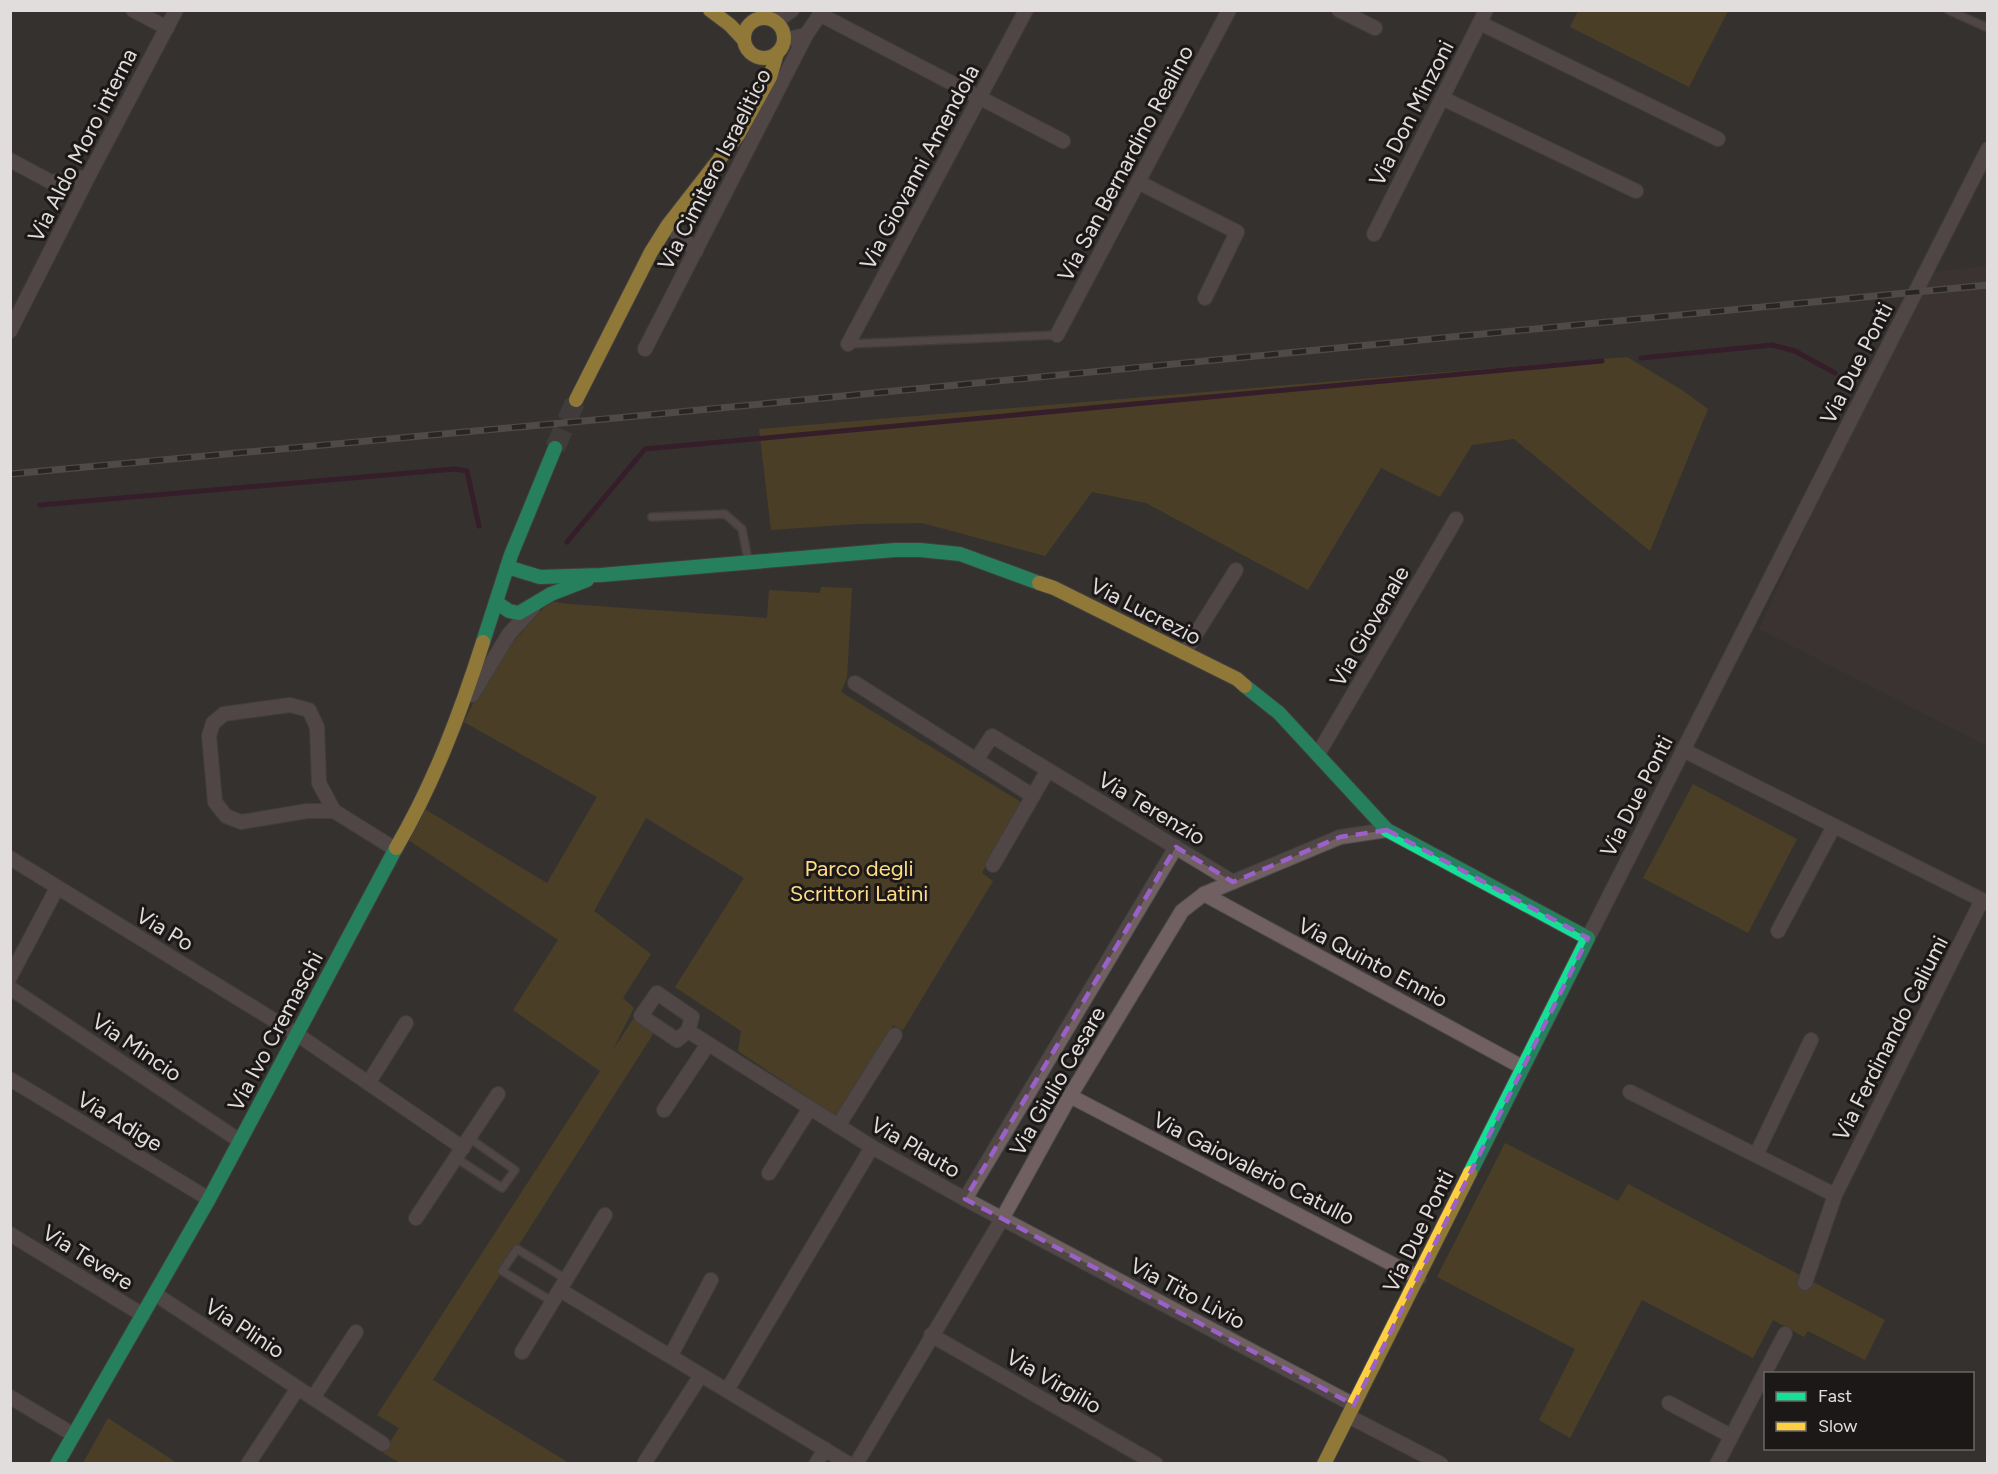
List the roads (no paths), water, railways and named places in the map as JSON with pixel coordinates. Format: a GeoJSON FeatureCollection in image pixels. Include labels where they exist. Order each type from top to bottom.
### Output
{"type":"FeatureCollection","features":[{"type":"Feature","properties":{"kind":"street"},"geometry":{"type":"LineString","coordinates":[[133,10],[167,28]]}},
{"type":"Feature","properties":{"kind":"street","name":"Via Aldo Moro interna"},"geometry":{"type":"LineString","coordinates":[[10,331],[176,10]]}},
{"type":"Feature","properties":{"kind":"street"},"geometry":{"type":"LineString","coordinates":[[710,10],[730,25],[744,40],[748,50],[756,56],[767,57],[781,47],[806,35]]}},
{"type":"Feature","properties":{"kind":"street"},"geometry":{"type":"LineString","coordinates":[[722,10],[753,21]]}},
{"type":"Feature","properties":{"kind":"street"},"geometry":{"type":"LineString","coordinates":[[744,40],[746,29],[753,21],[784,16],[792,10]]}},
{"type":"Feature","properties":{"kind":"street","name":"Via Giovanni Amendola"},"geometry":{"type":"LineString","coordinates":[[848,344],[1026,10]]}},
{"type":"Feature","properties":{"kind":"street","name":"Via San Bernardino Realino"},"geometry":{"type":"LineString","coordinates":[[1058,335],[1229,10]]}},
{"type":"Feature","properties":{"kind":"street"},"geometry":{"type":"LineString","coordinates":[[1339,10],[1375,28]]}},
{"type":"Feature","properties":{"kind":"street"},"geometry":{"type":"LineString","coordinates":[[822,13],[980,99],[1063,141]]}},
{"type":"Feature","properties":{"kind":"street","name":"Via Cimitero Israelitico"},"geometry":{"type":"LineString","coordinates":[[645,349],[806,35],[822,13]]}},
{"type":"Feature","properties":{"kind":"street"},"geometry":{"type":"LineString","coordinates":[[1483,16],[1718,139]]}},
{"type":"Feature","properties":{"kind":"street","name":"Via Don Minzoni"},"geometry":{"type":"LineString","coordinates":[[1374,234],[1483,16]]}},
{"type":"Feature","properties":{"kind":"street"},"geometry":{"type":"LineString","coordinates":[[770,18],[782,29],[781,47]]}},
{"type":"Feature","properties":{"kind":"street","name":"Via Cimitero Israelitico"},"geometry":{"type":"LineString","coordinates":[[576,400],[651,252],[668,225],[723,157],[770,77],[781,47]]}},
{"type":"Feature","properties":{"kind":"street","name":"Via Cimitero Israelitico"},"geometry":{"type":"LineString","coordinates":[[753,109],[758,69],[756,56]]}},
{"type":"Feature","properties":{"kind":"street"},"geometry":{"type":"LineString","coordinates":[[1442,98],[1636,191]]}},
{"type":"Feature","properties":{"kind":"street","name":"Via Due Ponti"},"geometry":{"type":"LineString","coordinates":[[1324,1464],[1419,1278],[1522,1067],[1988,149]]}},
{"type":"Feature","properties":{"kind":"street"},"geometry":{"type":"LineString","coordinates":[[10,160],[51,182],[88,177]]}},
{"type":"Feature","properties":{"kind":"street"},"geometry":{"type":"LineString","coordinates":[[1138,182],[1237,232],[1205,298]]}},
{"type":"Feature","properties":{"kind":"street"},"geometry":{"type":"LineString","coordinates":[[668,225],[696,251]]}},
{"type":"Feature","properties":{"kind":"street"},"geometry":{"type":"LineString","coordinates":[[496,602],[507,567],[555,448]]}},
{"type":"Feature","properties":{"kind":"street","name":"Via Giovenale"},"geometry":{"type":"LineString","coordinates":[[1318,754],[1456,519]]}},
{"type":"Feature","properties":{"kind":"street","name":"Via Lucrezio"},"geometry":{"type":"LineString","coordinates":[[507,567],[540,577],[601,575],[895,550],[920,550],[960,555],[1054,588],[1237,680],[1279,713],[1387,830],[1588,938]]}},
{"type":"Feature","properties":{"kind":"street"},"geometry":{"type":"LineString","coordinates":[[1184,653],[1236,570]]}},
{"type":"Feature","properties":{"kind":"street","name":"Via Lucrezio"},"geometry":{"type":"LineString","coordinates":[[496,602],[509,611],[519,613],[542,598],[601,575]]}},
{"type":"Feature","properties":{"kind":"street","name":"Via Lucrezio"},"geometry":{"type":"LineString","coordinates":[[458,718],[509,634],[542,598]]}},
{"type":"Feature","properties":{"kind":"street","name":"Via Ivo Cremaschi"},"geometry":{"type":"LineString","coordinates":[[57,1464],[208,1199],[298,1035],[395,849],[411,824],[458,718],[496,602]]}},
{"type":"Feature","properties":{"kind":"street"},"geometry":{"type":"LineString","coordinates":[[855,683],[1033,795]]}},
{"type":"Feature","properties":{"kind":"street"},"geometry":{"type":"LineString","coordinates":[[334,811],[307,812],[241,822],[226,816],[215,802],[209,736],[213,723],[224,714],[290,705],[309,710],[317,727],[319,783],[334,811],[395,849]]}},
{"type":"Feature","properties":{"kind":"street","name":"Via Terenzio"},"geometry":{"type":"LineString","coordinates":[[976,760],[993,736],[1233,882]]}},
{"type":"Feature","properties":{"kind":"street","name":"Via Ferdinando Caliumi"},"geometry":{"type":"LineString","coordinates":[[1683,750],[1985,902],[1835,1195],[1805,1283]]}},
{"type":"Feature","properties":{"kind":"street"},"geometry":{"type":"LineString","coordinates":[[993,865],[1048,770]]}},
{"type":"Feature","properties":{"kind":"street"},"geometry":{"type":"LineString","coordinates":[[1778,931],[1834,826]]}},
{"type":"Feature","properties":{"kind":"street","name":"Via Giulio Cesare"},"geometry":{"type":"LineString","coordinates":[[856,1464],[1002,1219],[1070,1096],[1182,911],[1204,894],[1340,837],[1387,830]]}},
{"type":"Feature","properties":{"kind":"street","name":"Via Giulio Cesare"},"geometry":{"type":"LineString","coordinates":[[965,1199],[1176,847]]}},
{"type":"Feature","properties":{"kind":"street","name":"Via Po"},"geometry":{"type":"LineString","coordinates":[[10,858],[298,1035],[463,1148]]}},
{"type":"Feature","properties":{"kind":"street"},"geometry":{"type":"LineString","coordinates":[[10,977],[57,888]]}},
{"type":"Feature","properties":{"kind":"street","name":"Via Quinto Ennio"},"geometry":{"type":"LineString","coordinates":[[1204,894],[1522,1067]]}},
{"type":"Feature","properties":{"kind":"street","name":"Via Mincio"},"geometry":{"type":"LineString","coordinates":[[10,988],[240,1141]]}},
{"type":"Feature","properties":{"kind":"street"},"geometry":{"type":"LineString","coordinates":[[369,1082],[406,1023]]}},
{"type":"Feature","properties":{"kind":"street","name":"Via Plauto"},"geometry":{"type":"LineString","coordinates":[[688,1031],[872,1147],[1002,1219]]}},
{"type":"Feature","properties":{"kind":"street"},"geometry":{"type":"LineString","coordinates":[[838,1126],[895,1035]]}},
{"type":"Feature","properties":{"kind":"street"},"geometry":{"type":"LineString","coordinates":[[1756,1155],[1811,1040]]}},
{"type":"Feature","properties":{"kind":"street"},"geometry":{"type":"LineString","coordinates":[[664,1110],[708,1044]]}},
{"type":"Feature","properties":{"kind":"street","name":"Via Adige"},"geometry":{"type":"LineString","coordinates":[[10,1079],[208,1199]]}},
{"type":"Feature","properties":{"kind":"street"},"geometry":{"type":"LineString","coordinates":[[1630,1092],[1835,1195]]}},
{"type":"Feature","properties":{"kind":"street"},"geometry":{"type":"LineString","coordinates":[[416,1218],[498,1094]]}},
{"type":"Feature","properties":{"kind":"street","name":"Via Gaiovalerio Catullo"},"geometry":{"type":"LineString","coordinates":[[1070,1096],[1419,1278]]}},
{"type":"Feature","properties":{"kind":"street"},"geometry":{"type":"LineString","coordinates":[[769,1173],[810,1108]]}},
{"type":"Feature","properties":{"kind":"street"},"geometry":{"type":"LineString","coordinates":[[727,1390],[872,1147]]}},
{"type":"Feature","properties":{"kind":"street"},"geometry":{"type":"LineString","coordinates":[[522,1352],[605,1215]]}},
{"type":"Feature","properties":{"kind":"street","name":"Via Tito Livio"},"geometry":{"type":"LineString","coordinates":[[1002,1219],[1351,1410],[1441,1464]]}},
{"type":"Feature","properties":{"kind":"street","name":"Via Tevere"},"geometry":{"type":"LineString","coordinates":[[10,1234],[143,1316]]}},
{"type":"Feature","properties":{"kind":"street"},"geometry":{"type":"LineString","coordinates":[[671,1355],[711,1280]]}},
{"type":"Feature","properties":{"kind":"street"},"geometry":{"type":"LineString","coordinates":[[563,1284],[701,1375],[849,1464]]}},
{"type":"Feature","properties":{"kind":"street","name":"Via Plinio"},"geometry":{"type":"LineString","coordinates":[[155,1294],[383,1444]]}},
{"type":"Feature","properties":{"kind":"street"},"geometry":{"type":"LineString","coordinates":[[313,1398],[356,1332]]}},
{"type":"Feature","properties":{"kind":"street"},"geometry":{"type":"LineString","coordinates":[[1765,1372],[1785,1334]]}},
{"type":"Feature","properties":{"kind":"street","name":"Via Virgilio"},"geometry":{"type":"LineString","coordinates":[[931,1335],[1156,1464]]}},
{"type":"Feature","properties":{"kind":"street"},"geometry":{"type":"LineString","coordinates":[[1717,1464],[1764,1374]]}},
{"type":"Feature","properties":{"kind":"street"},"geometry":{"type":"LineString","coordinates":[[645,1462],[701,1375]]}},
{"type":"Feature","properties":{"kind":"street"},"geometry":{"type":"LineString","coordinates":[[248,1464],[298,1388]]}},
{"type":"Feature","properties":{"kind":"street"},"geometry":{"type":"LineString","coordinates":[[10,1397],[74,1435]]}},
{"type":"Feature","properties":{"kind":"street"},"geometry":{"type":"LineString","coordinates":[[1669,1403],[1731,1436]]}},
{"type":"Feature","properties":{"kind":"street"},"geometry":{"type":"LineString","coordinates":[[816,1464],[825,1449]]}},
{"type":"Feature","properties":{"kind":"lane"},"geometry":{"type":"LineString","coordinates":[[1948,10],[1988,28]]}},
{"type":"Feature","properties":{"kind":"lane"},"geometry":{"type":"LineString","coordinates":[[848,344],[1058,335]]}},
{"type":"Feature","properties":{"kind":"lane"},"geometry":{"type":"LineString","coordinates":[[652,517],[725,514],[741,530],[749,562]]}},
{"type":"Feature","properties":{"kind":"lane"},"geometry":{"type":"LineString","coordinates":[[463,1148],[515,1170],[502,1188],[463,1148]]}},
{"type":"Feature","properties":{"kind":"lane"},"geometry":{"type":"LineString","coordinates":[[553,1302],[502,1271],[517,1249],[563,1284]]}},
{"type":"Feature","properties":{"kind":"waterway"},"geometry":{"type":"LineString","coordinates":[[1641,358],[1772,345],[1795,351],[1835,373]]}},
{"type":"Feature","properties":{"kind":"waterway"},"geometry":{"type":"LineString","coordinates":[[567,542],[645,449],[1602,361]]}},
{"type":"Feature","properties":{"kind":"waterway"},"geometry":{"type":"LineString","coordinates":[[40,505],[455,469],[467,471],[479,526]]}},
{"type":"Feature","properties":{"kind":"tunnel"},"geometry":{"type":"LineString","coordinates":[[555,448],[576,400]]}},
{"type":"Feature","properties":{"kind":"railway"},"geometry":{"type":"LineString","coordinates":[[10,474],[637,416],[1988,285]]}},
{"type":"Feature","properties":{"kind":"park label","name":"Parco degli Scrittori Latini"},"geometry":{"type":"Point","coordinates":[859,880]}}]}
